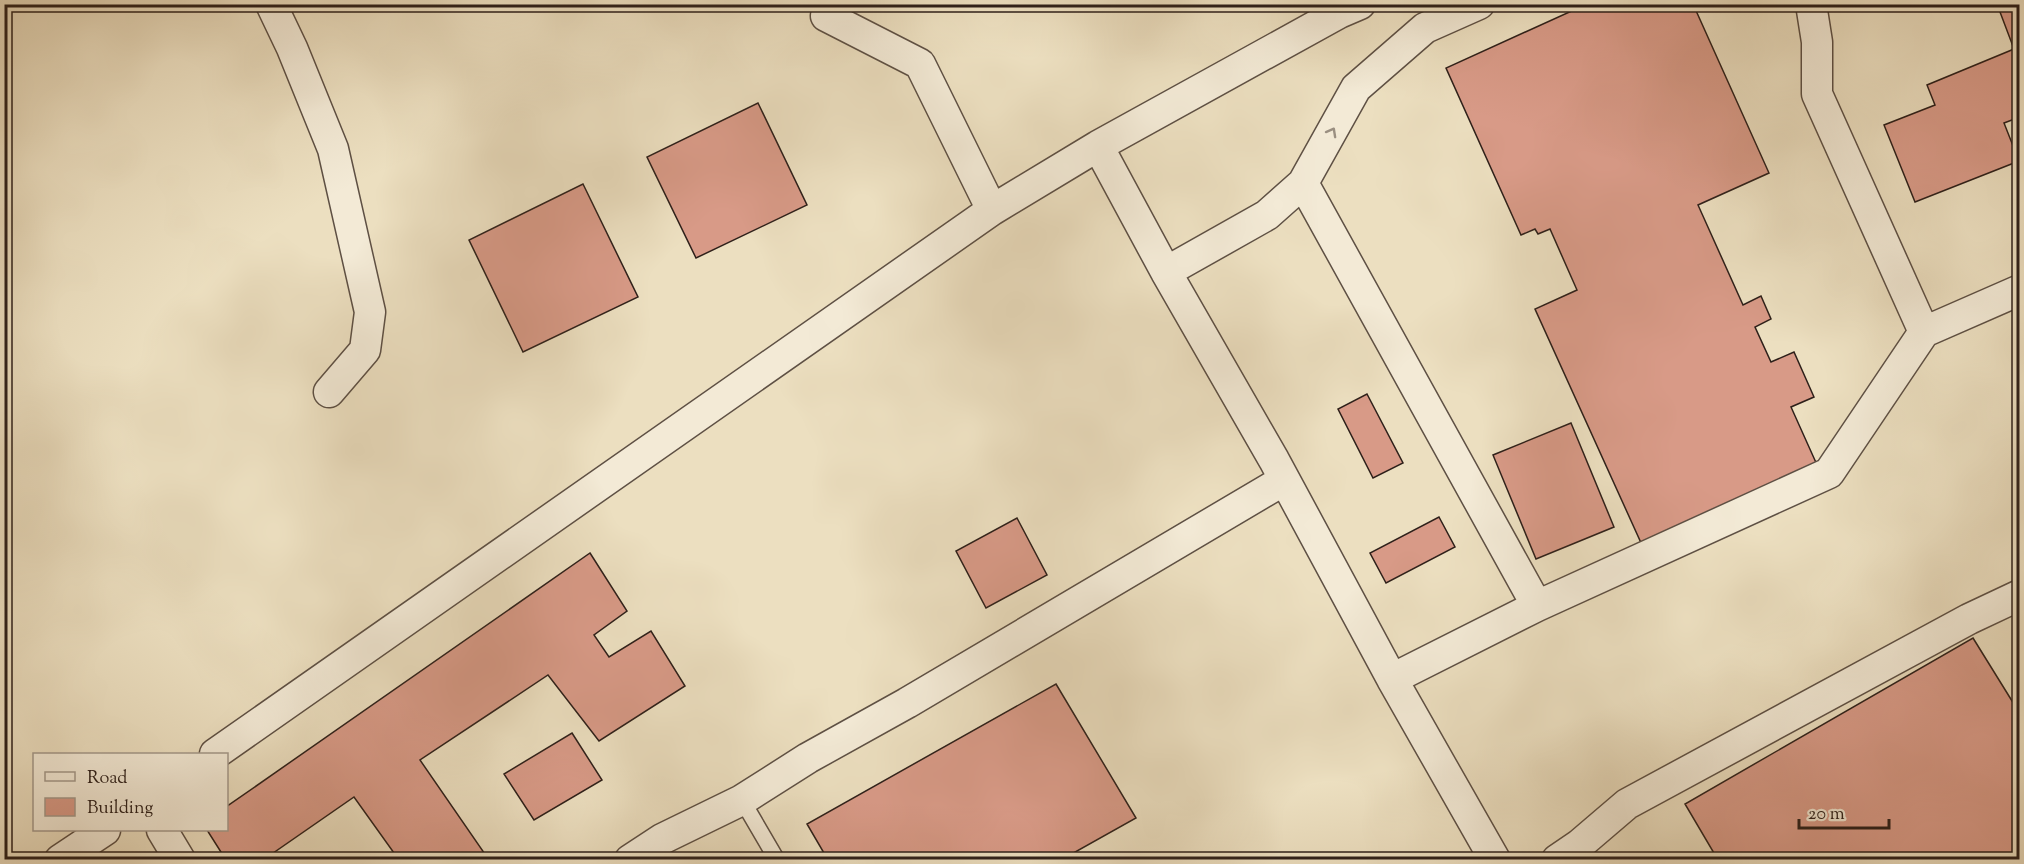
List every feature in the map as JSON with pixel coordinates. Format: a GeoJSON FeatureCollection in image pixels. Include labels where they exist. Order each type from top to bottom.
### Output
{"type":"FeatureCollection","features":[{"type":"Feature","properties":{"kind":"street"},"geometry":{"type":"LineString","coordinates":[[271,4],[292,48],[333,149],[370,312],[365,351],[329,392]]}},
{"type":"Feature","properties":{"kind":"street"},"geometry":{"type":"LineString","coordinates":[[1166,272],[1267,215],[1303,183],[1356,88],[1425,28],[1479,4]]}},
{"type":"Feature","properties":{"kind":"street"},"geometry":{"type":"LineString","coordinates":[[1811,4],[1817,42],[1816,94],[1924,332]]}},
{"type":"Feature","properties":{"kind":"street"},"geometry":{"type":"LineString","coordinates":[[216,753],[992,210],[1098,146],[1344,7]]}},
{"type":"Feature","properties":{"kind":"street"},"geometry":{"type":"LineString","coordinates":[[825,16],[920,64],[992,210]]}},
{"type":"Feature","properties":{"kind":"street"},"geometry":{"type":"LineString","coordinates":[[1098,146],[1392,679],[1495,860]]}},
{"type":"Feature","properties":{"kind":"street"},"geometry":{"type":"LineString","coordinates":[[1303,183],[1537,606]]}},
{"type":"Feature","properties":{"kind":"street"},"geometry":{"type":"LineString","coordinates":[[1392,679],[1537,606],[1829,473],[1924,332],[2019,290]]}},
{"type":"Feature","properties":{"kind":"street"},"geometry":{"type":"LineString","coordinates":[[630,860],[662,839],[742,800],[808,758],[907,703],[1284,480]]}},
{"type":"Feature","properties":{"kind":"street"},"geometry":{"type":"LineString","coordinates":[[1572,855],[1628,804],[1969,619],[2019,595]]}},
{"type":"Feature","properties":{"kind":"street"},"geometry":{"type":"LineString","coordinates":[[60,860],[104,831]]}},
{"type":"Feature","properties":{"kind":"street"},"geometry":{"type":"LineString","coordinates":[[163,831],[180,860]]}},
{"type":"Feature","properties":{"kind":"lane"},"geometry":{"type":"LineString","coordinates":[[742,800],[777,860]]}},
{"type":"Feature","properties":{"kind":"building"},"geometry":{"type":"Polygon","coordinates":[[[1587,4],[1693,4],[1769,173],[1698,205],[1743,305],[1761,296],[1771,319],[1755,327],[1771,362],[1794,352],[1814,397],[1791,407],[1818,467],[1642,545],[1535,309],[1577,290],[1550,229],[1538,234],[1535,229],[1521,235],[1446,68],[1587,4]]]}},
{"type":"Feature","properties":{"kind":"building"},"geometry":{"type":"Polygon","coordinates":[[[1997,4],[2020,4],[2020,117],[2004,123],[2019,161],[1915,202],[1884,125],[1935,105],[1927,85],[2014,49],[1997,4]]]}},
{"type":"Feature","properties":{"kind":"building"},"geometry":{"type":"Polygon","coordinates":[[[758,103],[807,205],[696,258],[647,157],[758,103]]]}},
{"type":"Feature","properties":{"kind":"building"},"geometry":{"type":"Polygon","coordinates":[[[583,184],[638,297],[523,352],[469,240],[583,184]]]}},
{"type":"Feature","properties":{"kind":"building"},"geometry":{"type":"Polygon","coordinates":[[[1367,394],[1403,463],[1373,478],[1338,409],[1367,394]]]}},
{"type":"Feature","properties":{"kind":"building"},"geometry":{"type":"Polygon","coordinates":[[[1571,423],[1614,527],[1536,559],[1493,455],[1571,423]]]}},
{"type":"Feature","properties":{"kind":"building"},"geometry":{"type":"Polygon","coordinates":[[[1439,517],[1455,547],[1386,583],[1370,553],[1439,517]]]}},
{"type":"Feature","properties":{"kind":"building"},"geometry":{"type":"Polygon","coordinates":[[[1017,518],[1047,575],[986,608],[956,551],[1017,518]]]}},
{"type":"Feature","properties":{"kind":"building"},"geometry":{"type":"Polygon","coordinates":[[[590,553],[627,611],[594,635],[609,657],[651,631],[685,686],[599,741],[548,675],[420,760],[487,857],[483,860],[399,860],[354,797],[263,860],[226,860],[208,831],[228,831],[228,806],[590,553]]]}},
{"type":"Feature","properties":{"kind":"building"},"geometry":{"type":"Polygon","coordinates":[[[1973,638],[2017,709],[2020,708],[2020,860],[1718,860],[1685,804],[1973,638]]]}},
{"type":"Feature","properties":{"kind":"building"},"geometry":{"type":"Polygon","coordinates":[[[1056,684],[1136,818],[1061,860],[828,860],[807,824],[1056,684]]]}},
{"type":"Feature","properties":{"kind":"building"},"geometry":{"type":"Polygon","coordinates":[[[572,733],[602,780],[534,820],[504,774],[572,733]]]}}]}
